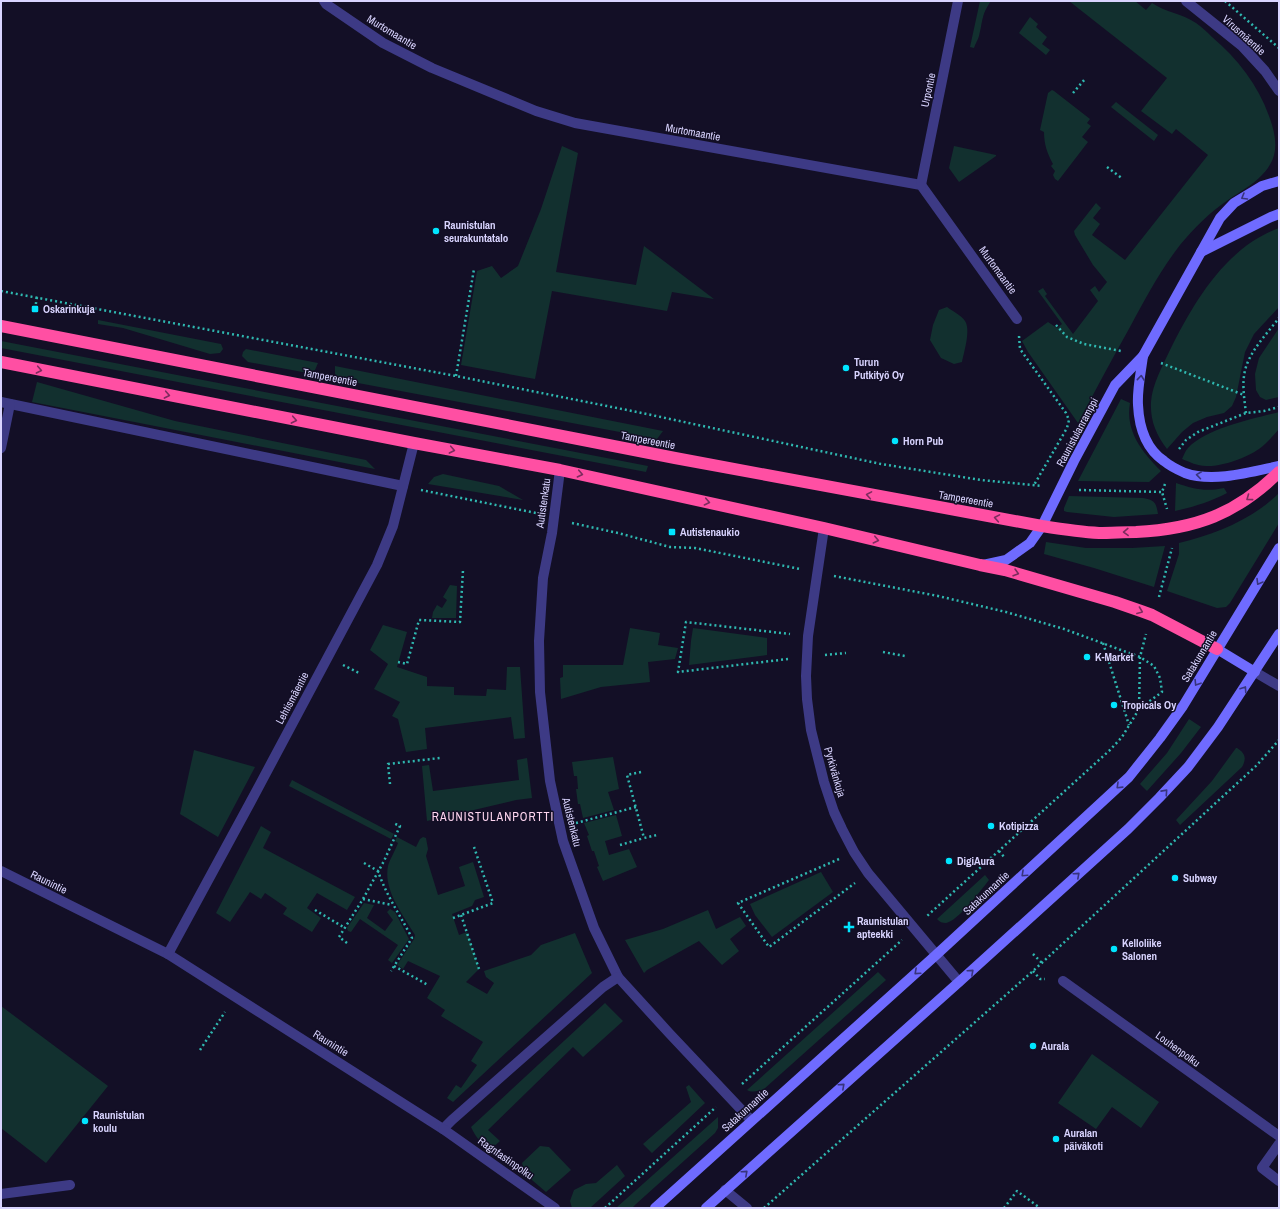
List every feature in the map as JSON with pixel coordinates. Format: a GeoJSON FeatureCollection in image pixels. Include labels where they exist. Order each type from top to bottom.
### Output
{"type":"FeatureCollection","features":[{"type":"Feature","properties":{"kind":"highway","name":"Tampereentie"},"geometry":{"type":"LineString","coordinates":[[1,326],[652,454],[1042,526],[1100,533],[1147,531],[1184,527],[1206,520],[1224,513],[1243,502],[1255,494],[1279,472]]}},
{"type":"Feature","properties":{"kind":"highway"},"geometry":{"type":"LineString","coordinates":[[1,362],[560,470],[824,528],[1005,570],[1140,610],[1217,649]]}},
{"type":"Feature","properties":{"kind":"main road","name":"Raunistulanramppi"},"geometry":{"type":"LineString","coordinates":[[980,565],[1006,560],[1030,543],[1042,526],[1074,461],[1116,385],[1143,356],[1220,218],[1234,203],[1262,186],[1279,181]]}},
{"type":"Feature","properties":{"kind":"main road"},"geometry":{"type":"LineString","coordinates":[[1201,252],[1279,214]]}},
{"type":"Feature","properties":{"kind":"main road","name":"Raunistulanramppi"},"geometry":{"type":"LineString","coordinates":[[1143,356],[1138,404],[1139,415],[1142,431],[1147,443],[1160,458],[1185,473],[1205,476],[1242,474],[1279,466]]}},
{"type":"Feature","properties":{"kind":"main road","name":"Satakunnantie"},"geometry":{"type":"LineString","coordinates":[[655,1208],[936,955],[1129,777],[1183,706],[1279,548]]}},
{"type":"Feature","properties":{"kind":"main road"},"geometry":{"type":"LineString","coordinates":[[706,1208],[959,982],[1128,829],[1159,798],[1188,767],[1210,738],[1279,634]]}},
{"type":"Feature","properties":{"kind":"main road"},"geometry":{"type":"LineString","coordinates":[[1217,649],[1255,672]]}},
{"type":"Feature","properties":{"kind":"street","name":"Murtomaantie"},"geometry":{"type":"LineString","coordinates":[[324,1],[326,4],[383,43],[432,68],[536,111],[575,122],[921,184],[1017,318]]}},
{"type":"Feature","properties":{"kind":"street","name":"Urpontie"},"geometry":{"type":"LineString","coordinates":[[921,184],[958,1]]}},
{"type":"Feature","properties":{"kind":"street","name":"Virusmäentie"},"geometry":{"type":"LineString","coordinates":[[1186,1],[1242,46],[1265,71],[1279,91]]}},
{"type":"Feature","properties":{"kind":"street"},"geometry":{"type":"LineString","coordinates":[[1,448],[5,403],[403,486]]}},
{"type":"Feature","properties":{"kind":"street","name":"Lehtismäentie"},"geometry":{"type":"LineString","coordinates":[[168,954],[377,565],[393,526],[414,443]]}},
{"type":"Feature","properties":{"kind":"street","name":"Autistenkatu"},"geometry":{"type":"LineString","coordinates":[[560,470],[552,533],[542,585],[539,641],[540,692],[550,781],[563,841],[594,928],[610,964],[618,977],[751,1120]]}},
{"type":"Feature","properties":{"kind":"street","name":"Pyrkivänkuja"},"geometry":{"type":"LineString","coordinates":[[824,528],[806,657],[807,699],[811,730],[824,782],[834,812],[842,829],[854,852],[868,873],[959,982]]}},
{"type":"Feature","properties":{"kind":"street"},"geometry":{"type":"LineString","coordinates":[[1255,672],[1279,686]]}},
{"type":"Feature","properties":{"kind":"street","name":"Raunintie"},"geometry":{"type":"LineString","coordinates":[[1,871],[168,954],[443,1129]]}},
{"type":"Feature","properties":{"kind":"street"},"geometry":{"type":"LineString","coordinates":[[443,1129],[603,987],[618,977]]}},
{"type":"Feature","properties":{"kind":"street","name":"Louhenpolku"},"geometry":{"type":"LineString","coordinates":[[1063,981],[1279,1136]]}},
{"type":"Feature","properties":{"kind":"street","name":"Ragnfastinpolku"},"geometry":{"type":"LineString","coordinates":[[443,1129],[555,1208]]}},
{"type":"Feature","properties":{"kind":"street"},"geometry":{"type":"LineString","coordinates":[[1279,1144],[1262,1168],[1279,1181]]}},
{"type":"Feature","properties":{"kind":"street"},"geometry":{"type":"LineString","coordinates":[[1,1194],[70,1184]]}},
{"type":"Feature","properties":{"kind":"street"},"geometry":{"type":"LineString","coordinates":[[726,1190],[747,1208]]}},
{"type":"Feature","properties":{"kind":"path"},"geometry":{"type":"LineString","coordinates":[[1225,1],[1279,48]]}},
{"type":"Feature","properties":{"kind":"path"},"geometry":{"type":"LineString","coordinates":[[1073,93],[1085,79]]}},
{"type":"Feature","properties":{"kind":"path"},"geometry":{"type":"LineString","coordinates":[[1107,166],[1123,179]]}},
{"type":"Feature","properties":{"kind":"path"},"geometry":{"type":"LineString","coordinates":[[456,376],[474,269]]}},
{"type":"Feature","properties":{"kind":"path"},"geometry":{"type":"LineString","coordinates":[[1,291],[456,376],[881,464],[982,480],[1034,485],[1068,428],[1068,420],[1066,413],[1020,349]]}},
{"type":"Feature","properties":{"kind":"path"},"geometry":{"type":"LineString","coordinates":[[35,309],[37,297]]}},
{"type":"Feature","properties":{"kind":"path"},"geometry":{"type":"LineString","coordinates":[[1246,413],[1243,383],[1247,364],[1254,351],[1279,318]]}},
{"type":"Feature","properties":{"kind":"path"},"geometry":{"type":"LineString","coordinates":[[1177,453],[1186,440],[1198,432],[1246,413],[1264,411],[1279,407]]}},
{"type":"Feature","properties":{"kind":"path"},"geometry":{"type":"LineString","coordinates":[[403,486],[531,512],[670,546],[695,548],[804,570]]}},
{"type":"Feature","properties":{"kind":"path"},"geometry":{"type":"LineString","coordinates":[[1078,490],[1162,492],[1168,513]]}},
{"type":"Feature","properties":{"kind":"path"},"geometry":{"type":"LineString","coordinates":[[1161,589],[1172,544]]}},
{"type":"Feature","properties":{"kind":"path"},"geometry":{"type":"LineString","coordinates":[[398,662],[407,664],[419,620],[460,622],[463,570]]}},
{"type":"Feature","properties":{"kind":"path"},"geometry":{"type":"LineString","coordinates":[[605,1208],[1110,750],[1122,737],[1139,709],[1162,692],[1160,678],[1154,666],[1140,657],[1064,629],[1006,612],[938,596],[842,578]]}},
{"type":"Feature","properties":{"kind":"path"},"geometry":{"type":"LineString","coordinates":[[806,657],[678,672],[686,622],[808,636]]}},
{"type":"Feature","properties":{"kind":"path"},"geometry":{"type":"LineString","coordinates":[[1103,644],[1129,726]]}},
{"type":"Feature","properties":{"kind":"path"},"geometry":{"type":"LineString","coordinates":[[883,652],[905,656]]}},
{"type":"Feature","properties":{"kind":"path"},"geometry":{"type":"LineString","coordinates":[[1139,709],[1140,657]]}},
{"type":"Feature","properties":{"kind":"path"},"geometry":{"type":"LineString","coordinates":[[342,664],[359,673]]}},
{"type":"Feature","properties":{"kind":"path"},"geometry":{"type":"LineString","coordinates":[[764,1208],[1042,963],[1257,765],[1279,740]]}},
{"type":"Feature","properties":{"kind":"path"},"geometry":{"type":"LineString","coordinates":[[390,784],[388,764],[440,758]]}},
{"type":"Feature","properties":{"kind":"path"},"geometry":{"type":"LineString","coordinates":[[641,772],[627,775],[644,838]]}},
{"type":"Feature","properties":{"kind":"path"},"geometry":{"type":"LineString","coordinates":[[575,823],[636,807]]}},
{"type":"Feature","properties":{"kind":"path"},"geometry":{"type":"LineString","coordinates":[[347,942],[339,937],[363,899],[400,826],[393,823]]}},
{"type":"Feature","properties":{"kind":"path"},"geometry":{"type":"LineString","coordinates":[[620,845],[657,835]]}},
{"type":"Feature","properties":{"kind":"path"},"geometry":{"type":"LineString","coordinates":[[453,918],[493,903],[474,847]]}},
{"type":"Feature","properties":{"kind":"path"},"geometry":{"type":"LineString","coordinates":[[999,851],[1005,858]]}},
{"type":"Feature","properties":{"kind":"path"},"geometry":{"type":"LineString","coordinates":[[854,852],[738,903],[769,947],[868,873]]}},
{"type":"Feature","properties":{"kind":"path"},"geometry":{"type":"LineString","coordinates":[[364,863],[378,871],[383,886],[412,938],[391,971]]}},
{"type":"Feature","properties":{"kind":"path"},"geometry":{"type":"LineString","coordinates":[[363,899],[393,905]]}},
{"type":"Feature","properties":{"kind":"path"},"geometry":{"type":"LineString","coordinates":[[315,910],[345,928]]}},
{"type":"Feature","properties":{"kind":"path"},"geometry":{"type":"LineString","coordinates":[[461,915],[479,969]]}},
{"type":"Feature","properties":{"kind":"path"},"geometry":{"type":"LineString","coordinates":[[1033,954],[1042,963]]}},
{"type":"Feature","properties":{"kind":"path"},"geometry":{"type":"LineString","coordinates":[[394,966],[428,985]]}},
{"type":"Feature","properties":{"kind":"path"},"geometry":{"type":"LineString","coordinates":[[200,1050],[235,996]]}},
{"type":"Feature","properties":{"kind":"path"},"geometry":{"type":"LineString","coordinates":[[1004,1208],[1017,1191],[1040,1208]]}},
{"type":"Feature","properties":{"kind":"green space"},"geometry":{"type":"Polygon","coordinates":[[[980,1],[991,1],[984,14],[979,36],[974,48],[970,47],[980,1]]]}},
{"type":"Feature","properties":{"kind":"green space"},"geometry":{"type":"Polygon","coordinates":[[[1069,1],[1135,1],[1146,10],[1152,3],[1191,20],[1204,30],[1239,63],[1253,83],[1269,116],[1275,140],[1272,161],[1262,175],[1221,205],[1191,232],[1159,275],[1078,423],[1028,352],[1022,341],[1048,322],[1057,328],[1062,324],[1038,291],[1043,288],[1047,294],[1045,296],[1073,334],[1098,301],[1090,290],[1095,286],[1099,292],[1107,282],[1093,265],[1074,231],[1096,203],[1101,208],[1093,218],[1100,224],[1092,235],[1125,260],[1208,155],[1176,129],[1172,134],[1141,111],[1167,78],[1069,1]]]}},
{"type":"Feature","properties":{"kind":"green space"},"geometry":{"type":"Polygon","coordinates":[[[1030,17],[1038,24],[1036,27],[1047,37],[1042,44],[1050,50],[1046,55],[1019,33],[1030,17]]]}},
{"type":"Feature","properties":{"kind":"green space"},"geometry":{"type":"Polygon","coordinates":[[[1052,90],[1090,119],[1087,123],[1091,126],[1082,137],[1088,142],[1058,181],[1053,175],[1055,171],[1051,166],[1053,164],[1046,148],[1044,132],[1040,130],[1048,93],[1052,90]]]}},
{"type":"Feature","properties":{"kind":"green space"},"geometry":{"type":"Polygon","coordinates":[[[1116,102],[1158,135],[1154,141],[1111,107],[1116,102]]]}},
{"type":"Feature","properties":{"kind":"green space"},"geometry":{"type":"Polygon","coordinates":[[[562,146],[578,153],[556,272],[636,285],[644,246],[714,299],[672,292],[667,311],[552,291],[535,379],[461,365],[477,271],[492,266],[501,278],[518,266],[541,209],[562,146]]]}},
{"type":"Feature","properties":{"kind":"green space"},"geometry":{"type":"Polygon","coordinates":[[[954,146],[996,156],[959,182],[949,168],[954,146]]]}},
{"type":"Feature","properties":{"kind":"green space"},"geometry":{"type":"Polygon","coordinates":[[[1279,228],[1279,307],[1254,334],[1245,352],[1236,397],[1232,406],[1224,413],[1207,417],[1193,423],[1182,432],[1167,449],[1154,427],[1151,402],[1161,369],[1179,332],[1213,278],[1227,263],[1260,237],[1279,228]]]}},
{"type":"Feature","properties":{"kind":"green space"},"geometry":{"type":"Polygon","coordinates":[[[947,307],[959,315],[967,325],[962,362],[954,364],[941,358],[930,340],[933,325],[939,310],[947,307]]]}},
{"type":"Feature","properties":{"kind":"green space"},"geometry":{"type":"Polygon","coordinates":[[[98,320],[221,344],[223,349],[220,353],[210,354],[123,328],[98,324],[98,320]]]}},
{"type":"Feature","properties":{"kind":"green space"},"geometry":{"type":"Polygon","coordinates":[[[1279,328],[1279,397],[1266,400],[1260,397],[1256,390],[1255,374],[1259,358],[1279,328]]]}},
{"type":"Feature","properties":{"kind":"green space"},"geometry":{"type":"Polygon","coordinates":[[[1,341],[648,466],[646,472],[1,348],[1,341]]]}},
{"type":"Feature","properties":{"kind":"green space"},"geometry":{"type":"Polygon","coordinates":[[[246,349],[318,363],[315,370],[308,373],[248,362],[242,356],[246,349]]]}},
{"type":"Feature","properties":{"kind":"green space"},"geometry":{"type":"Polygon","coordinates":[[[335,366],[663,431],[657,439],[342,380],[335,374],[335,366]]]}},
{"type":"Feature","properties":{"kind":"green space"},"geometry":{"type":"Polygon","coordinates":[[[37,382],[175,421],[366,460],[375,469],[32,402],[37,382]]]}},
{"type":"Feature","properties":{"kind":"green space"},"geometry":{"type":"Polygon","coordinates":[[[1121,399],[1130,403],[1130,423],[1136,440],[1147,456],[1161,471],[1149,482],[1078,481],[1121,399]]]}},
{"type":"Feature","properties":{"kind":"green space"},"geometry":{"type":"Polygon","coordinates":[[[1279,412],[1279,429],[1262,447],[1247,456],[1212,466],[1194,464],[1182,459],[1188,448],[1196,441],[1207,435],[1231,425],[1279,412]]]}},
{"type":"Feature","properties":{"kind":"green space"},"geometry":{"type":"Polygon","coordinates":[[[443,474],[499,486],[523,500],[428,484],[434,477],[443,474]]]}},
{"type":"Feature","properties":{"kind":"green space"},"geometry":{"type":"Polygon","coordinates":[[[1176,483],[1200,489],[1211,490],[1224,488],[1227,493],[1201,504],[1175,511],[1176,483]]]}},
{"type":"Feature","properties":{"kind":"green space"},"geometry":{"type":"Polygon","coordinates":[[[1279,493],[1279,523],[1230,603],[1226,607],[1217,608],[1167,591],[1179,554],[1179,543],[1232,525],[1257,511],[1279,493]]]}},
{"type":"Feature","properties":{"kind":"green space"},"geometry":{"type":"Polygon","coordinates":[[[1069,496],[1143,498],[1154,503],[1158,514],[1114,517],[1067,512],[1064,511],[1064,508],[1069,496]]]}},
{"type":"Feature","properties":{"kind":"green space"},"geometry":{"type":"Polygon","coordinates":[[[1046,542],[1086,548],[1165,546],[1154,587],[1044,554],[1046,542]]]}},
{"type":"Feature","properties":{"kind":"green space"},"geometry":{"type":"Polygon","coordinates":[[[450,585],[457,586],[456,618],[432,618],[433,612],[437,605],[442,608],[447,600],[443,597],[450,585]]]}},
{"type":"Feature","properties":{"kind":"green space"},"geometry":{"type":"Polygon","coordinates":[[[383,625],[407,632],[397,667],[427,677],[427,686],[454,687],[454,695],[486,696],[487,689],[506,690],[507,667],[520,667],[525,738],[514,739],[511,717],[425,728],[427,749],[406,752],[398,719],[392,716],[400,702],[374,689],[388,664],[370,650],[383,625]]]}},
{"type":"Feature","properties":{"kind":"green space"},"geometry":{"type":"Polygon","coordinates":[[[630,628],[660,633],[658,645],[678,648],[675,659],[648,662],[650,682],[601,687],[561,699],[560,678],[563,677],[563,665],[623,665],[630,628]]]}},
{"type":"Feature","properties":{"kind":"green space"},"geometry":{"type":"Polygon","coordinates":[[[693,628],[767,638],[767,655],[689,665],[693,628]]]}},
{"type":"Feature","properties":{"kind":"green space"},"geometry":{"type":"Polygon","coordinates":[[[1189,719],[1201,727],[1181,753],[1147,791],[1140,784],[1167,753],[1189,719]]]}},
{"type":"Feature","properties":{"kind":"green space"},"geometry":{"type":"Polygon","coordinates":[[[1236,748],[1242,752],[1245,758],[1242,767],[1180,825],[1176,820],[1212,781],[1236,748]]]}},
{"type":"Feature","properties":{"kind":"green space"},"geometry":{"type":"Polygon","coordinates":[[[194,750],[255,767],[218,837],[180,814],[194,750]]]}},
{"type":"Feature","properties":{"kind":"green space"},"geometry":{"type":"Polygon","coordinates":[[[613,757],[619,789],[608,792],[614,810],[583,818],[580,804],[578,804],[576,789],[578,789],[577,776],[574,776],[572,762],[613,757]]]}},
{"type":"Feature","properties":{"kind":"green space"},"geometry":{"type":"Polygon","coordinates":[[[527,758],[532,798],[516,800],[427,821],[422,766],[429,765],[433,791],[519,780],[517,760],[527,758]]]}},
{"type":"Feature","properties":{"kind":"green space"},"geometry":{"type":"Polygon","coordinates":[[[292,780],[394,834],[391,839],[289,786],[292,780]]]}},
{"type":"Feature","properties":{"kind":"green space"},"geometry":{"type":"Polygon","coordinates":[[[616,815],[622,836],[605,841],[609,855],[629,849],[637,867],[603,881],[597,867],[599,866],[594,851],[592,851],[587,836],[589,835],[584,823],[616,815]]]}},
{"type":"Feature","properties":{"kind":"green space"},"geometry":{"type":"Polygon","coordinates":[[[261,826],[271,832],[263,848],[355,897],[347,910],[317,893],[307,908],[321,918],[312,932],[283,914],[287,908],[265,893],[261,899],[250,892],[230,922],[216,913],[261,826]]]}},
{"type":"Feature","properties":{"kind":"green space"},"geometry":{"type":"Polygon","coordinates":[[[397,837],[416,847],[420,839],[423,837],[426,838],[428,849],[426,856],[438,895],[465,886],[459,867],[473,862],[484,897],[475,900],[472,906],[452,914],[459,935],[467,932],[479,969],[466,982],[487,994],[494,983],[486,977],[484,971],[531,955],[541,945],[575,933],[592,973],[453,1102],[447,1098],[456,1085],[461,1088],[477,1065],[471,1061],[483,1042],[441,1016],[445,1010],[427,998],[440,976],[408,961],[403,969],[397,965],[414,939],[415,935],[391,894],[387,875],[388,866],[398,843],[395,841],[397,837]]]}},
{"type":"Feature","properties":{"kind":"green space"},"geometry":{"type":"Polygon","coordinates":[[[821,872],[833,892],[772,937],[755,915],[750,904],[821,872]]]}},
{"type":"Feature","properties":{"kind":"green space"},"geometry":{"type":"Polygon","coordinates":[[[985,875],[989,880],[957,917],[946,923],[937,919],[985,875]]]}},
{"type":"Feature","properties":{"kind":"green space"},"geometry":{"type":"Polygon","coordinates":[[[364,903],[374,905],[367,918],[385,931],[393,920],[387,912],[390,909],[395,912],[409,939],[392,963],[388,960],[398,945],[360,919],[351,932],[348,931],[347,928],[364,903]]]}},
{"type":"Feature","properties":{"kind":"green space"},"geometry":{"type":"Polygon","coordinates":[[[708,910],[716,929],[740,917],[746,926],[730,939],[739,951],[722,965],[699,941],[644,973],[625,940],[663,929],[708,910]]]}},
{"type":"Feature","properties":{"kind":"green space"},"geometry":{"type":"Polygon","coordinates":[[[878,972],[886,980],[764,1089],[753,1092],[747,1090],[878,972]]]}},
{"type":"Feature","properties":{"kind":"green space"},"geometry":{"type":"Polygon","coordinates":[[[605,1003],[623,1021],[583,1057],[573,1047],[488,1130],[500,1141],[491,1149],[482,1142],[471,1127],[605,1003]]]}},
{"type":"Feature","properties":{"kind":"green space"},"geometry":{"type":"Polygon","coordinates":[[[1,1006],[108,1086],[46,1163],[1,1128],[1,1006]]]}},
{"type":"Feature","properties":{"kind":"green space"},"geometry":{"type":"Polygon","coordinates":[[[1092,1054],[1159,1102],[1141,1128],[1112,1107],[1096,1129],[1058,1103],[1092,1054]]]}},
{"type":"Feature","properties":{"kind":"green space"},"geometry":{"type":"Polygon","coordinates":[[[689,1085],[705,1103],[652,1153],[643,1144],[691,1102],[686,1087],[689,1085]]]}},
{"type":"Feature","properties":{"kind":"green space"},"geometry":{"type":"Polygon","coordinates":[[[718,1117],[718,1128],[715,1133],[632,1208],[616,1208],[718,1117]]]}},
{"type":"Feature","properties":{"kind":"green space"},"geometry":{"type":"Polygon","coordinates":[[[540,1146],[549,1147],[571,1170],[546,1192],[525,1174],[522,1163],[540,1146]]]}},
{"type":"Feature","properties":{"kind":"green space"},"geometry":{"type":"Polygon","coordinates":[[[617,1165],[625,1176],[590,1208],[572,1208],[570,1201],[574,1190],[586,1184],[596,1183],[617,1165]]]}},
{"type":"Feature","properties":{"kind":"place","name":"Raunistulan seurakuntatalo"},"geometry":{"type":"Point","coordinates":[436,231]}},
{"type":"Feature","properties":{"kind":"place","name":"Oskarinkuja"},"geometry":{"type":"Point","coordinates":[35,309]}},
{"type":"Feature","properties":{"kind":"place","name":"Turun Putkityö Oy"},"geometry":{"type":"Point","coordinates":[846,368]}},
{"type":"Feature","properties":{"kind":"place","name":"Horn Pub"},"geometry":{"type":"Point","coordinates":[895,441]}},
{"type":"Feature","properties":{"kind":"place","name":"Autistenaukio"},"geometry":{"type":"Point","coordinates":[672,532]}},
{"type":"Feature","properties":{"kind":"place","name":"K-Market"},"geometry":{"type":"Point","coordinates":[1087,657]}},
{"type":"Feature","properties":{"kind":"place","name":"Tropicals Oy"},"geometry":{"type":"Point","coordinates":[1114,705]}},
{"type":"Feature","properties":{"kind":"place","name":"Kotipizza"},"geometry":{"type":"Point","coordinates":[991,826]}},
{"type":"Feature","properties":{"kind":"place","name":"DigiAura"},"geometry":{"type":"Point","coordinates":[949,861]}},
{"type":"Feature","properties":{"kind":"place","name":"Subway"},"geometry":{"type":"Point","coordinates":[1175,878]}},
{"type":"Feature","properties":{"kind":"place","name":"Raunistulan apteekki"},"geometry":{"type":"Point","coordinates":[849,927]}},
{"type":"Feature","properties":{"kind":"place","name":"Kelloliike Salonen"},"geometry":{"type":"Point","coordinates":[1114,949]}},
{"type":"Feature","properties":{"kind":"place","name":"Aurala"},"geometry":{"type":"Point","coordinates":[1033,1046]}},
{"type":"Feature","properties":{"kind":"place","name":"Raunistulan koulu"},"geometry":{"type":"Point","coordinates":[85,1121]}},
{"type":"Feature","properties":{"kind":"place","name":"Auralan päiväkoti"},"geometry":{"type":"Point","coordinates":[1056,1139]}},
{"type":"Feature","properties":{"kind":"district","name":"RAUNISTULANPORTTI"},"geometry":{"type":"Point","coordinates":[493,817]}}]}
